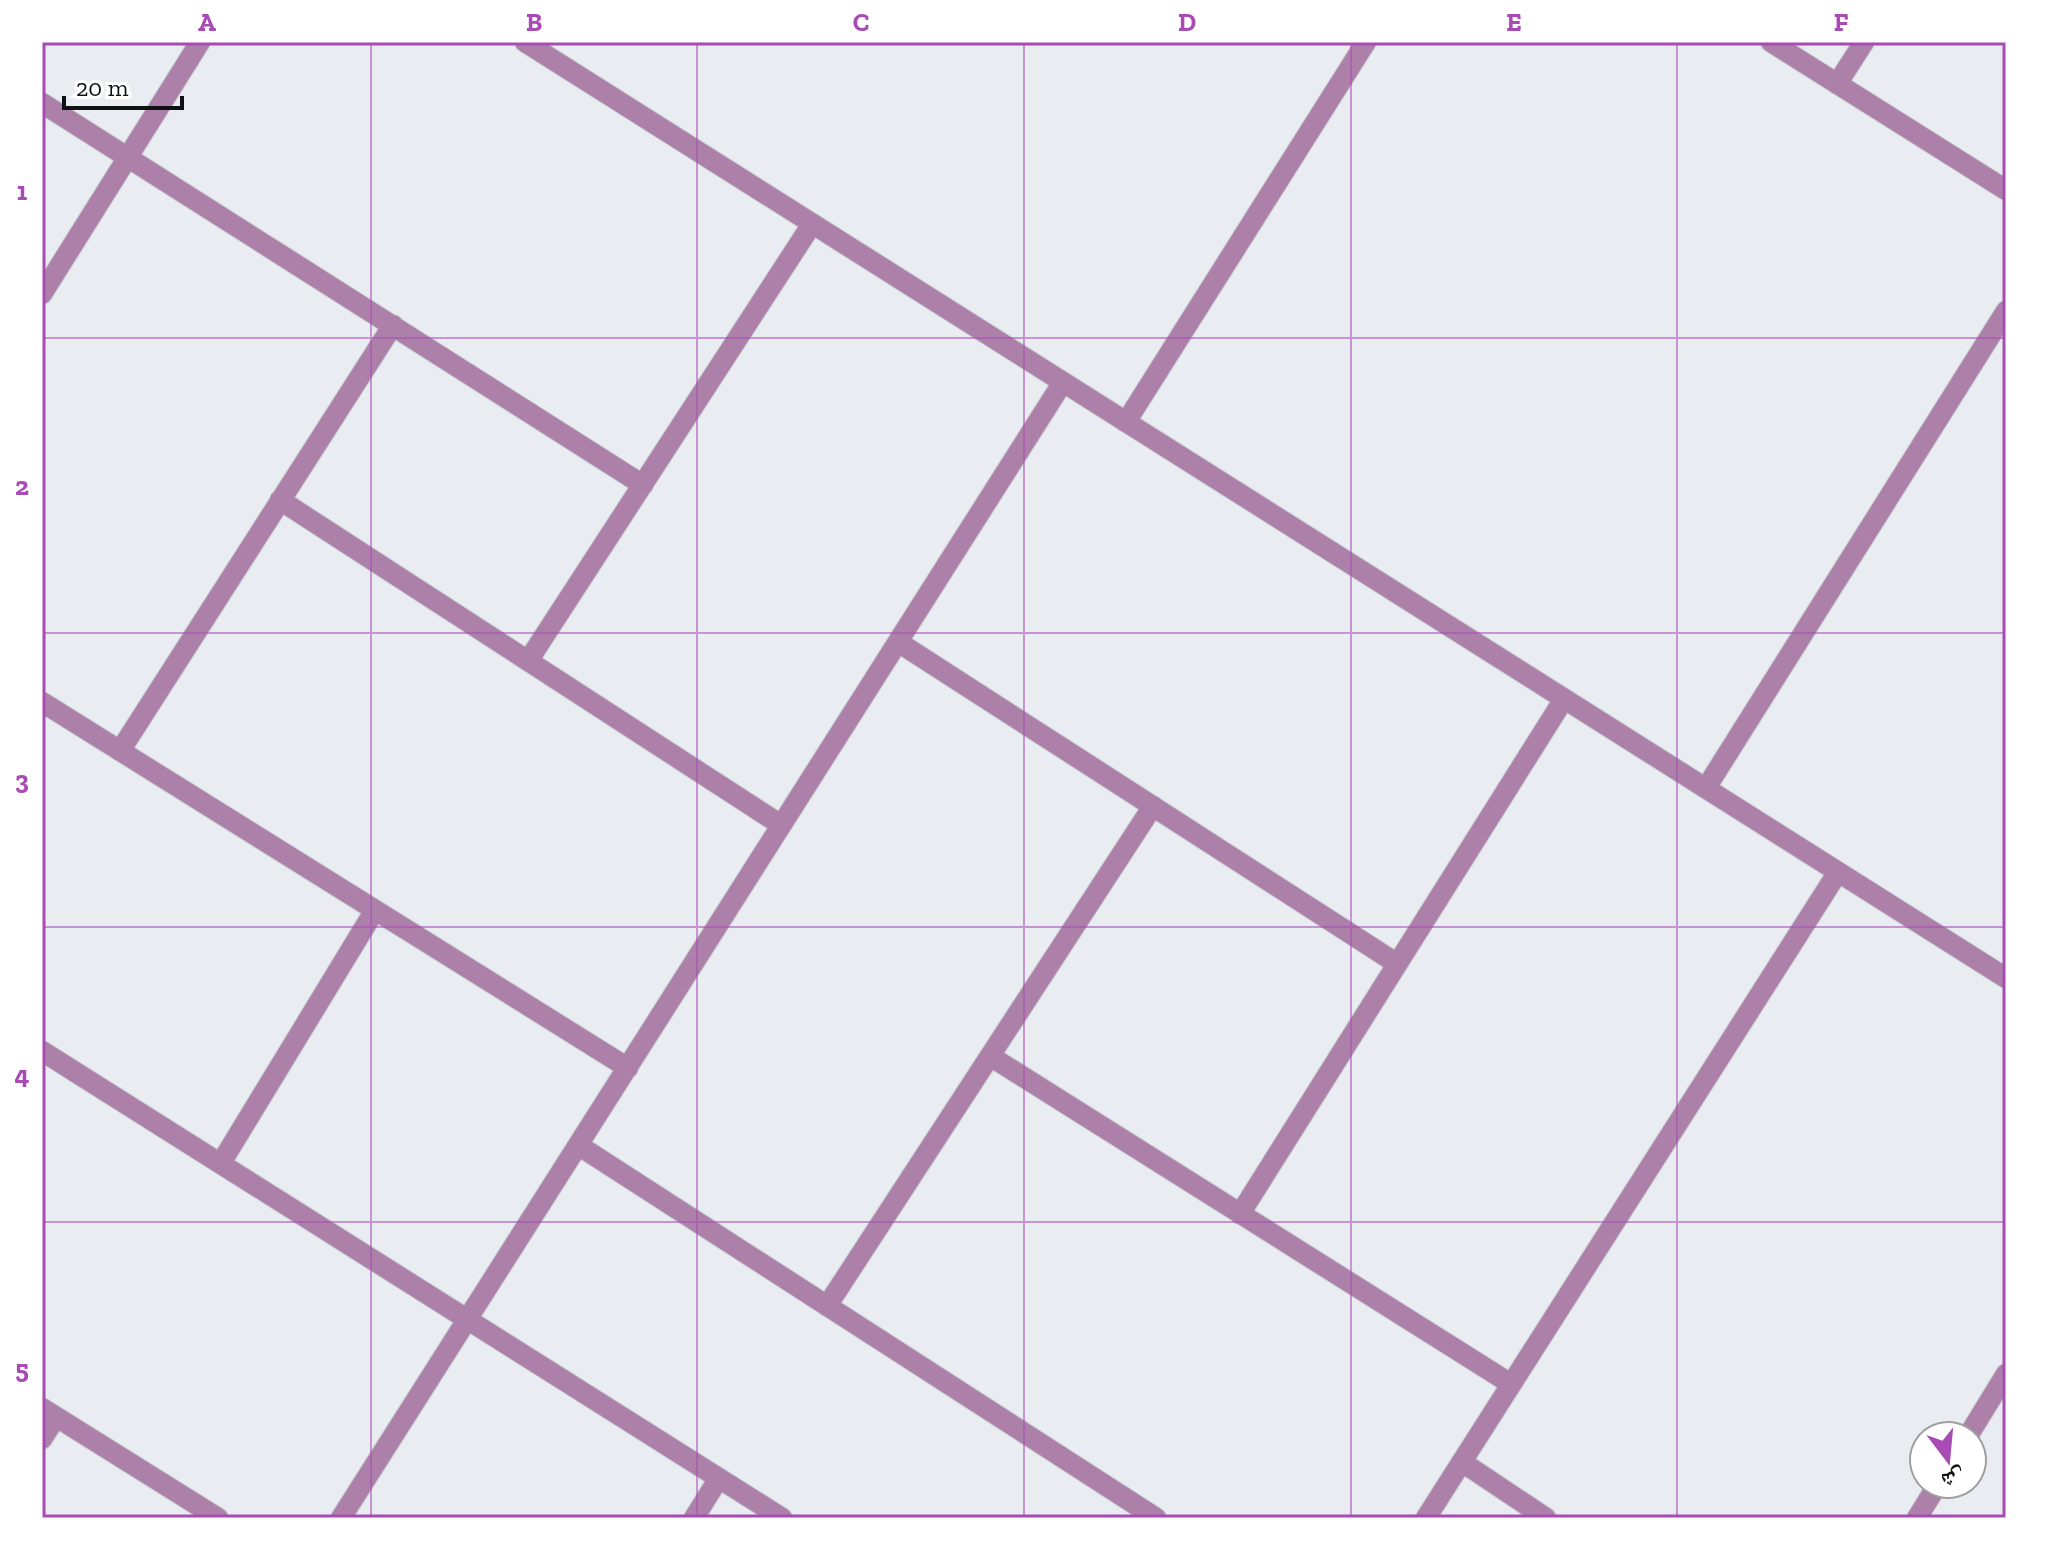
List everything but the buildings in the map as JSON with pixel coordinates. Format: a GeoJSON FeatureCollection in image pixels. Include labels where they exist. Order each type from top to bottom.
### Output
{"type":"FeatureCollection","features":[{"type":"Feature","properties":{"kind":"street"},"geometry":{"type":"LineString","coordinates":[[42,294],[200,42]]}},
{"type":"Feature","properties":{"kind":"street"},"geometry":{"type":"LineString","coordinates":[[525,42],[2006,978]]}},
{"type":"Feature","properties":{"kind":"street"},"geometry":{"type":"LineString","coordinates":[[1126,422],[1366,42]]}},
{"type":"Feature","properties":{"kind":"street"},"geometry":{"type":"LineString","coordinates":[[1771,42],[2006,190]]}},
{"type":"Feature","properties":{"kind":"street"},"geometry":{"type":"LineString","coordinates":[[1837,84],[1864,42]]}},
{"type":"Feature","properties":{"kind":"street"},"geometry":{"type":"LineString","coordinates":[[42,103],[643,485]]}},
{"type":"Feature","properties":{"kind":"street"},"geometry":{"type":"LineString","coordinates":[[528,661],[812,224]]}},
{"type":"Feature","properties":{"kind":"street"},"geometry":{"type":"LineString","coordinates":[[1706,788],[2006,311]]}},
{"type":"Feature","properties":{"kind":"street"},"geometry":{"type":"LineString","coordinates":[[120,751],[393,325]]}},
{"type":"Feature","properties":{"kind":"street"},"geometry":{"type":"LineString","coordinates":[[341,1518],[1063,382]]}},
{"type":"Feature","properties":{"kind":"street"},"geometry":{"type":"LineString","coordinates":[[280,500],[781,825]]}},
{"type":"Feature","properties":{"kind":"street"},"geometry":{"type":"LineString","coordinates":[[898,642],[1396,963]]}},
{"type":"Feature","properties":{"kind":"street"},"geometry":{"type":"LineString","coordinates":[[1240,1214],[1564,699]]}},
{"type":"Feature","properties":{"kind":"street"},"geometry":{"type":"LineString","coordinates":[[42,702],[628,1068]]}},
{"type":"Feature","properties":{"kind":"street"},"geometry":{"type":"LineString","coordinates":[[827,1306],[1153,806]]}},
{"type":"Feature","properties":{"kind":"street"},"geometry":{"type":"LineString","coordinates":[[1426,1518],[1838,872]]}},
{"type":"Feature","properties":{"kind":"street"},"geometry":{"type":"LineString","coordinates":[[221,1163],[375,910]]}},
{"type":"Feature","properties":{"kind":"street"},"geometry":{"type":"LineString","coordinates":[[42,1051],[782,1518]]}},
{"type":"Feature","properties":{"kind":"street"},"geometry":{"type":"LineString","coordinates":[[990,1056],[1511,1384]]}},
{"type":"Feature","properties":{"kind":"street"},"geometry":{"type":"LineString","coordinates":[[578,1145],[1156,1518]]}},
{"type":"Feature","properties":{"kind":"street"},"geometry":{"type":"LineString","coordinates":[[1978,1420],[2006,1374]]}},
{"type":"Feature","properties":{"kind":"street"},"geometry":{"type":"LineString","coordinates":[[42,1439],[49,1412],[218,1518]]}},
{"type":"Feature","properties":{"kind":"street"},"geometry":{"type":"LineString","coordinates":[[1462,1462],[1546,1518]]}},
{"type":"Feature","properties":{"kind":"street"},"geometry":{"type":"LineString","coordinates":[[694,1518],[719,1478]]}},
{"type":"Feature","properties":{"kind":"street"},"geometry":{"type":"LineString","coordinates":[[1917,1518],[1928,1500]]}}]}
